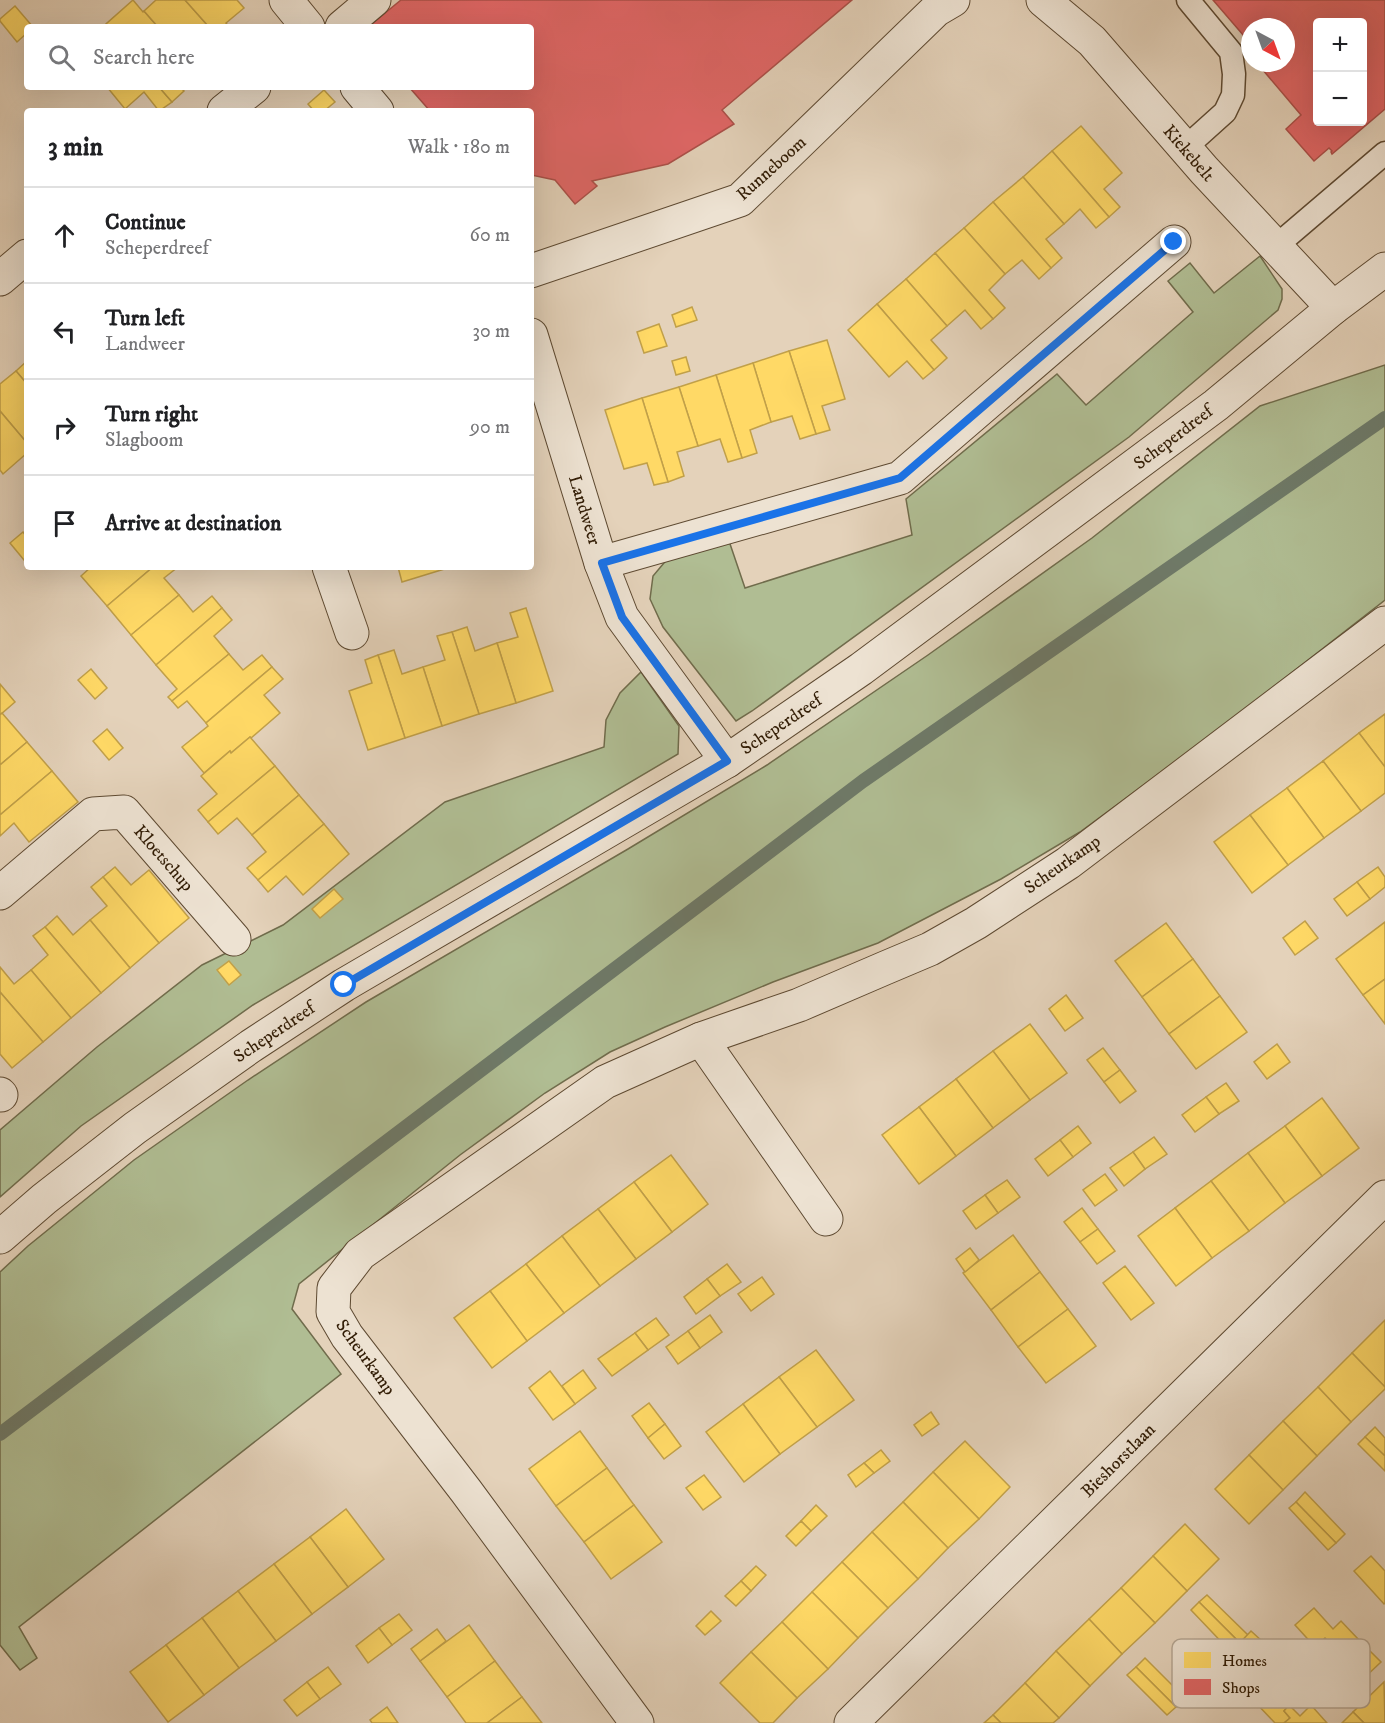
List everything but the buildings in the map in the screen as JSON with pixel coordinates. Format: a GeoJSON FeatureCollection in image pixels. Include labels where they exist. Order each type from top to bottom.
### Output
{"type":"FeatureCollection","features":[{"type":"Feature","properties":{"kind":"street"},"geometry":{"type":"LineString","coordinates":[[286,0],[306,24]]}},
{"type":"Feature","properties":{"kind":"street"},"geometry":{"type":"LineString","coordinates":[[346,24],[374,0]]}},
{"type":"Feature","properties":{"kind":"street","name":"Kiekebelt"},"geometry":{"type":"LineString","coordinates":[[1043,0],[1092,41],[1185,148],[1333,309]]}},
{"type":"Feature","properties":{"kind":"street","name":"Runneboom"},"geometry":{"type":"LineString","coordinates":[[534,270],[740,200],[940,3]]}},
{"type":"Feature","properties":{"kind":"street"},"geometry":{"type":"LineString","coordinates":[[228,108],[250,90]]}},
{"type":"Feature","properties":{"kind":"street"},"geometry":{"type":"LineString","coordinates":[[360,90],[374,108]]}},
{"type":"Feature","properties":{"kind":"street"},"geometry":{"type":"LineString","coordinates":[[602,563],[900,478],[1174,242]]}},
{"type":"Feature","properties":{"kind":"street"},"geometry":{"type":"LineString","coordinates":[[0,279],[24,259]]}},
{"type":"Feature","properties":{"kind":"street","name":"Scheperdreef"},"geometry":{"type":"LineString","coordinates":[[0,1236],[135,1128],[250,1046],[335,991],[727,761],[861,669],[1216,405],[1385,269]]}},
{"type":"Feature","properties":{"kind":"street","name":"Landweer"},"geometry":{"type":"LineString","coordinates":[[534,345],[602,563],[622,617],[727,761]]}},
{"type":"Feature","properties":{"kind":"street"},"geometry":{"type":"LineString","coordinates":[[330,570],[352,633]]}},
{"type":"Feature","properties":{"kind":"street","name":"Scheurkamp"},"geometry":{"type":"LineString","coordinates":[[637,1723],[466,1491],[347,1336],[333,1312],[334,1288],[360,1254],[605,1082],[701,1039],[799,1005],[930,948],[976,923],[1068,862],[1385,623]]}},
{"type":"Feature","properties":{"kind":"street","name":"Kloetschup"},"geometry":{"type":"LineString","coordinates":[[0,893],[93,814],[124,812],[234,939]]}},
{"type":"Feature","properties":{"kind":"street"},"geometry":{"type":"LineString","coordinates":[[701,1039],[826,1219]]}},
{"type":"Feature","properties":{"kind":"street","name":"Bieshorstlaan"},"geometry":{"type":"LineString","coordinates":[[851,1723],[1385,1198]]}},
{"type":"Feature","properties":{"kind":"lane"},"geometry":{"type":"LineString","coordinates":[[1185,148],[1225,112],[1233,95],[1234,74],[1231,52],[1188,0]]}},
{"type":"Feature","properties":{"kind":"lane"},"geometry":{"type":"LineString","coordinates":[[1275,247],[1385,153]]}},
{"type":"Feature","properties":{"kind":"green space"},"geometry":{"type":"Polygon","coordinates":[[[1260,256],[1282,289],[1282,299],[1278,310],[1129,437],[736,721],[663,627],[650,599],[653,576],[669,557],[728,538],[745,588],[912,535],[906,499],[1057,374],[1086,405],[1193,312],[1168,281],[1190,263],[1214,293],[1260,256]]]}},
{"type":"Feature","properties":{"kind":"green space"},"geometry":{"type":"Polygon","coordinates":[[[1385,365],[1385,600],[1221,728],[1080,832],[1001,879],[878,943],[773,982],[610,1052],[545,1093],[460,1155],[299,1284],[292,1309],[341,1374],[19,1627],[37,1658],[20,1670],[0,1645],[0,1272],[28,1246],[134,1160],[248,1080],[366,1002],[767,765],[928,655],[1092,538],[1260,406],[1385,365]]]}},
{"type":"Feature","properties":{"kind":"green space"},"geometry":{"type":"Polygon","coordinates":[[[641,672],[679,726],[678,754],[253,1005],[81,1126],[0,1197],[0,1130],[97,1047],[202,965],[283,925],[445,802],[604,747],[606,720],[620,693],[641,672]]]}},
{"type":"Feature","properties":{"kind":"waterway"},"geometry":{"type":"LineString","coordinates":[[0,1434],[863,781],[1385,418]]}},
{"type":"Feature","properties":{"kind":"route"},"geometry":{"type":"LineString","coordinates":[[344,985],[727,761],[622,617],[602,563],[900,478],[1174,242]]}}]}
